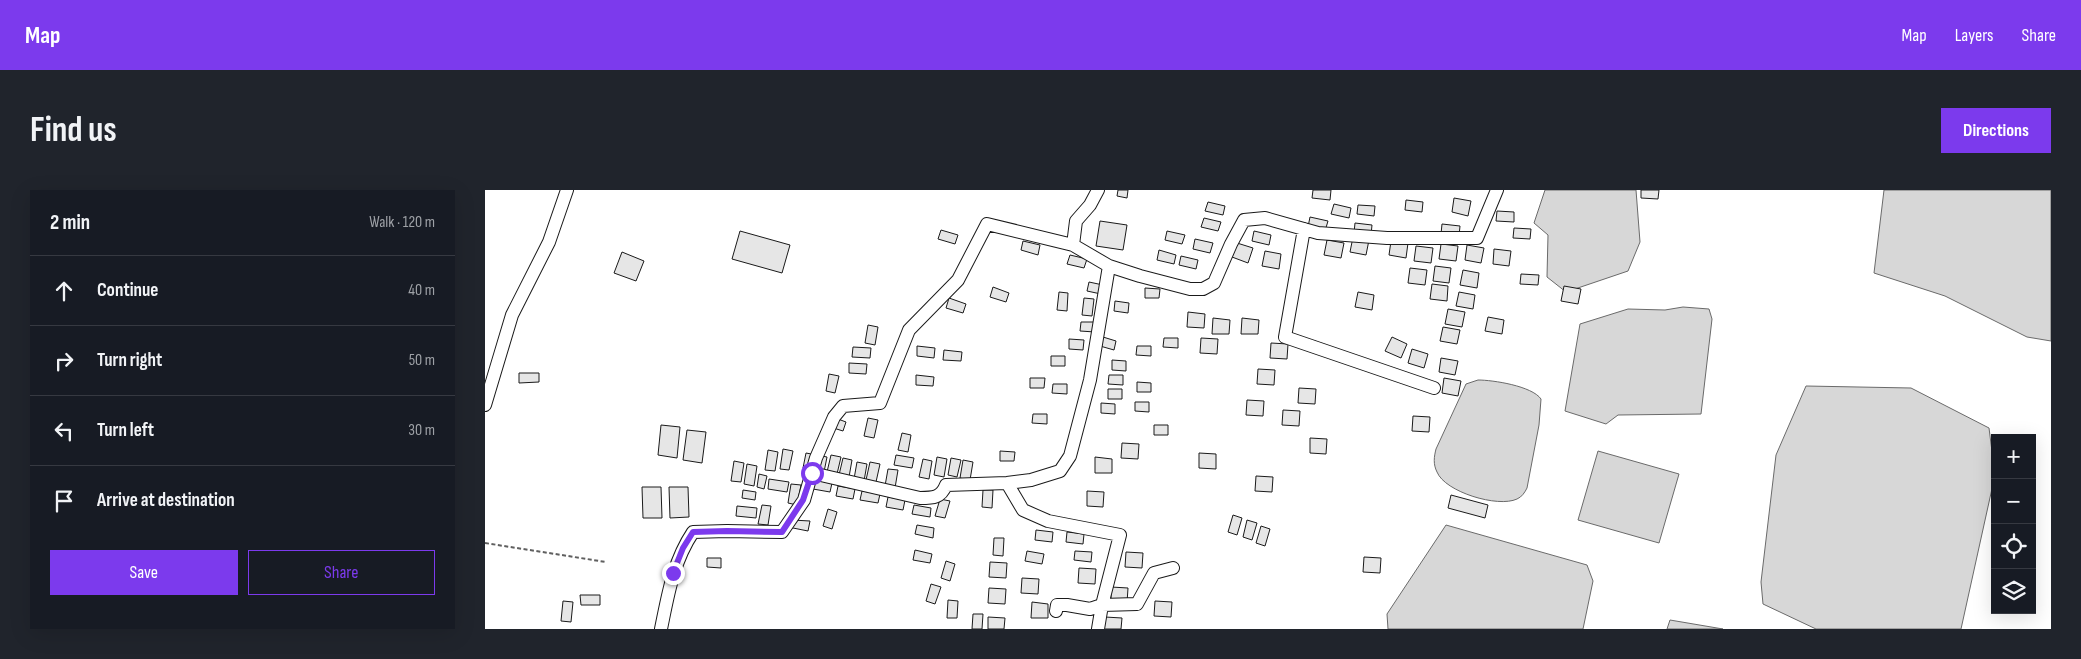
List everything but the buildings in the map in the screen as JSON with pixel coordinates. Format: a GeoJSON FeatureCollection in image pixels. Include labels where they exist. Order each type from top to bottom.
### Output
{"type":"FeatureCollection","features":[{"type":"Feature","properties":{"kind":"street"},"geometry":{"type":"LineString","coordinates":[[485,405],[512,315],[549,242],[567,190]]}},
{"type":"Feature","properties":{"kind":"street"},"geometry":{"type":"LineString","coordinates":[[1073,245],[1076,221],[1090,204],[1098,190]]}},
{"type":"Feature","properties":{"kind":"street"},"geometry":{"type":"LineString","coordinates":[[661,629],[673,573],[683,548],[693,532],[782,532],[803,500],[834,417],[843,406],[880,403],[909,330],[958,280],[987,224],[1073,245],[1109,266],[1189,288],[1203,290],[1215,283],[1231,244],[1244,220],[1265,218],[1318,233],[1387,238],[1477,238],[1497,190]]}},
{"type":"Feature","properties":{"kind":"street"},"geometry":{"type":"LineString","coordinates":[[1304,229],[1285,337],[1434,388]]}},
{"type":"Feature","properties":{"kind":"street"},"geometry":{"type":"LineString","coordinates":[[812,473],[920,498],[935,498],[943,492],[946,485],[1007,483],[1031,480],[1060,471],[1069,456],[1092,367],[1109,266]]}},
{"type":"Feature","properties":{"kind":"street"},"geometry":{"type":"LineString","coordinates":[[1007,483],[1023,510],[1048,521],[1120,535],[1102,605],[1098,629]]}},
{"type":"Feature","properties":{"kind":"street"},"geometry":{"type":"LineString","coordinates":[[1056,611],[1057,605],[1089,609],[1102,605],[1137,604],[1154,573],[1173,568]]}},
{"type":"Feature","properties":{"kind":"path"},"geometry":{"type":"LineString","coordinates":[[485,543],[606,562]]}},
{"type":"Feature","properties":{"kind":"shaded area"},"geometry":{"type":"Polygon","coordinates":[[[1545,190],[1636,190],[1640,242],[1628,271],[1566,292],[1547,277],[1548,235],[1534,223],[1545,190]]]}},
{"type":"Feature","properties":{"kind":"shaded area"},"geometry":{"type":"Polygon","coordinates":[[[1884,190],[2051,190],[2051,341],[2027,337],[1945,296],[1874,273],[1884,190]]]}},
{"type":"Feature","properties":{"kind":"shaded area"},"geometry":{"type":"Polygon","coordinates":[[[1683,307],[1709,309],[1712,319],[1701,414],[1618,415],[1606,424],[1565,411],[1580,324],[1628,309],[1665,310],[1683,307]]]}},
{"type":"Feature","properties":{"kind":"shaded area"},"geometry":{"type":"Polygon","coordinates":[[[1478,380],[1521,387],[1536,394],[1541,399],[1539,425],[1527,488],[1522,496],[1517,499],[1508,501],[1485,500],[1461,492],[1442,479],[1436,469],[1434,460],[1436,449],[1466,384],[1478,380]]]}},
{"type":"Feature","properties":{"kind":"shaded area"},"geometry":{"type":"Polygon","coordinates":[[[1806,386],[1911,388],[1989,428],[1991,444],[1991,493],[1961,629],[1816,629],[1763,604],[1761,582],[1776,455],[1806,386]]]}},
{"type":"Feature","properties":{"kind":"shaded area"},"geometry":{"type":"Polygon","coordinates":[[[1598,451],[1679,474],[1659,543],[1578,520],[1598,451]]]}},
{"type":"Feature","properties":{"kind":"shaded area"},"geometry":{"type":"Polygon","coordinates":[[[1446,525],[1587,565],[1593,581],[1583,629],[1388,629],[1387,614],[1446,525]]]}},
{"type":"Feature","properties":{"kind":"shaded area"},"geometry":{"type":"Polygon","coordinates":[[[1670,620],[1723,629],[1667,629],[1670,620]]]}},
{"type":"Feature","properties":{"kind":"route"},"geometry":{"type":"LineString","coordinates":[[673,573],[683,548],[693,532],[782,532],[803,500],[812,473]]}}]}
